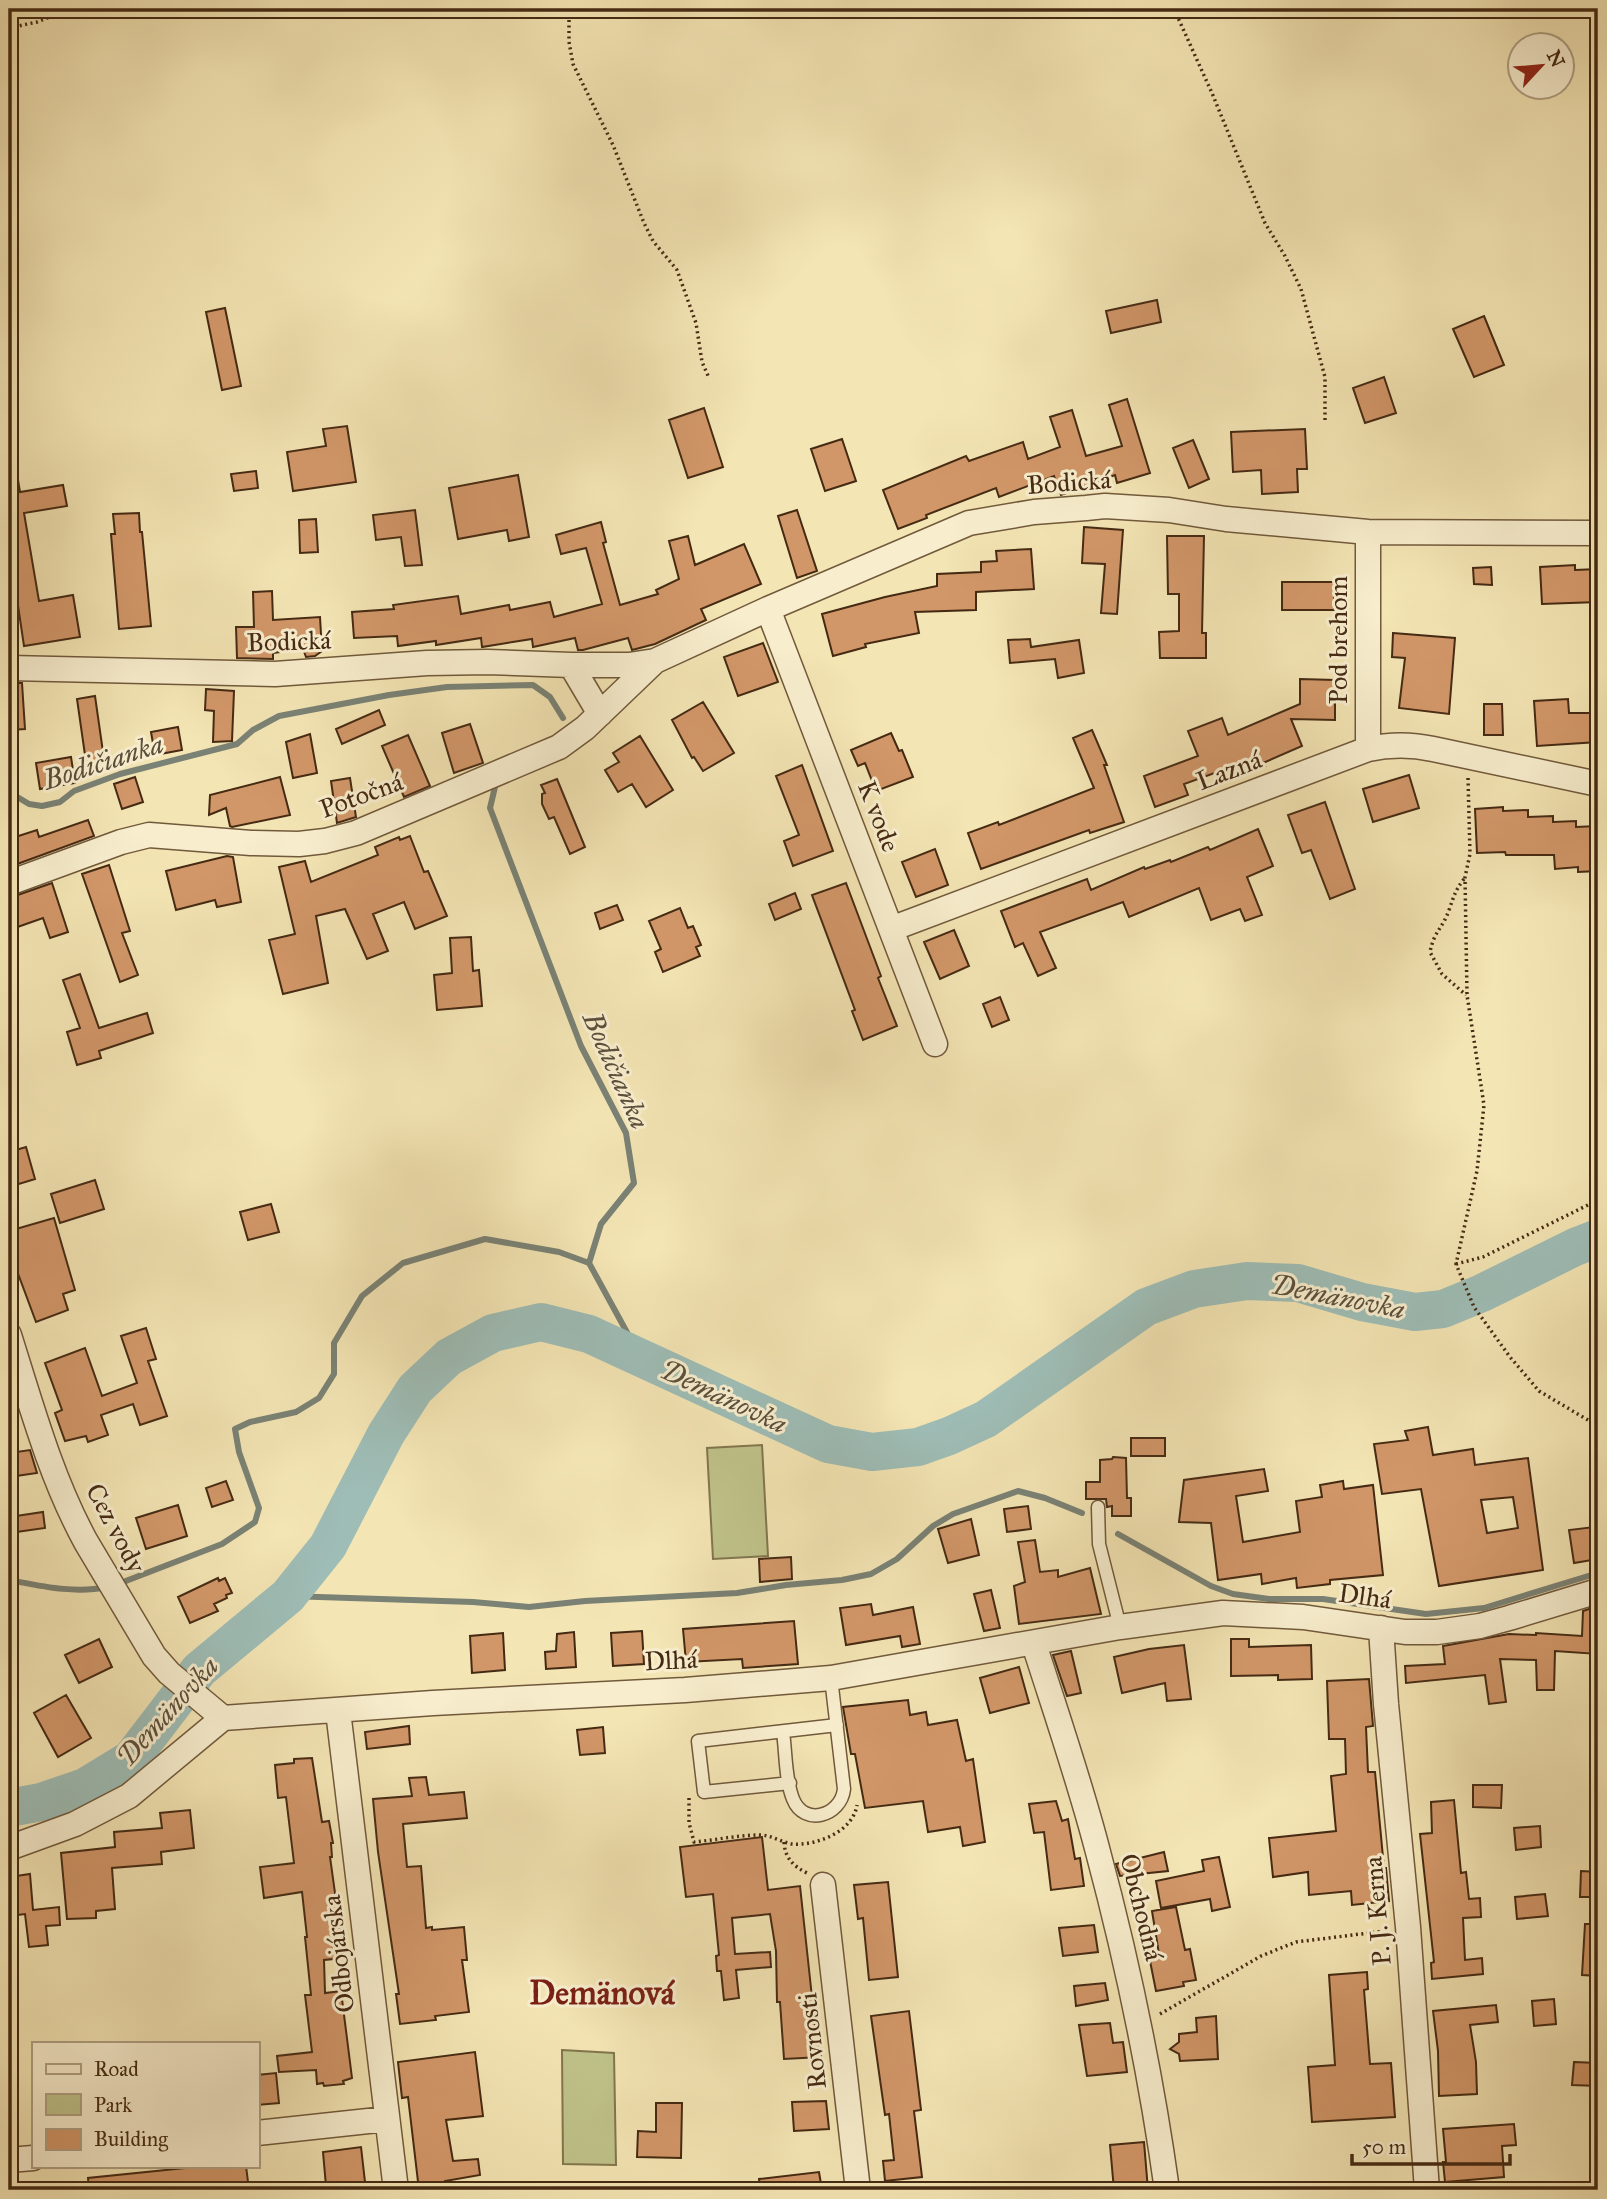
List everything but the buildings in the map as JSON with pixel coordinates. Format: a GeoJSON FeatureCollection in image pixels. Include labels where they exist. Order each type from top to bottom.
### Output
{"type":"FeatureCollection","features":[{"type":"Feature","properties":{"kind":"street","name":"Bodická"},"geometry":{"type":"LineString","coordinates":[[9,668],[275,674],[464,662],[629,665],[655,660],[970,523],[1034,512],[1105,506],[1169,510],[1238,521],[1368,532],[1598,533]]}},
{"type":"Feature","properties":{"kind":"street","name":"Pod brehom"},"geometry":{"type":"LineString","coordinates":[[1368,532],[1368,749]]}},
{"type":"Feature","properties":{"kind":"street","name":"K vode"},"geometry":{"type":"LineString","coordinates":[[768,609],[934,1044]]}},
{"type":"Feature","properties":{"kind":"street","name":"Potočná"},"geometry":{"type":"LineString","coordinates":[[9,883],[121,842],[149,835],[280,844],[312,844],[343,837],[559,747],[600,714],[655,660]]}},
{"type":"Feature","properties":{"kind":"street"},"geometry":{"type":"LineString","coordinates":[[571,665],[600,714]]}},
{"type":"Feature","properties":{"kind":"street","name":"Lazná"},"geometry":{"type":"LineString","coordinates":[[891,929],[1368,749],[1391,744],[1408,744],[1598,784]]}},
{"type":"Feature","properties":{"kind":"street","name":"Cez vody"},"geometry":{"type":"LineString","coordinates":[[9,1335],[76,1524],[154,1656],[223,1718]]}},
{"type":"Feature","properties":{"kind":"street","name":"Dlhá"},"geometry":{"type":"LineString","coordinates":[[223,1718],[831,1678],[1120,1627],[1223,1613],[1303,1617],[1420,1632],[1458,1630],[1532,1612],[1598,1591]]}},
{"type":"Feature","properties":{"kind":"street","name":"P. J. Kerna"},"geometry":{"type":"LineString","coordinates":[[1381,1628],[1385,1704],[1408,1927],[1427,2190]]}},
{"type":"Feature","properties":{"kind":"street","name":"Obchodná"},"geometry":{"type":"LineString","coordinates":[[1034,1644],[1098,1852],[1140,2026],[1167,2190]]}},
{"type":"Feature","properties":{"kind":"street","name":"Odbojárska"},"geometry":{"type":"LineString","coordinates":[[338,1711],[396,2190]]}},
{"type":"Feature","properties":{"kind":"street"},"geometry":{"type":"LineString","coordinates":[[9,1848],[75,1825],[129,1796],[223,1718]]}},
{"type":"Feature","properties":{"kind":"street","name":"Rovnosti"},"geometry":{"type":"LineString","coordinates":[[823,1885],[858,2190]]}},
{"type":"Feature","properties":{"kind":"street"},"geometry":{"type":"LineString","coordinates":[[259,2133],[387,2119]]}},
{"type":"Feature","properties":{"kind":"street"},"geometry":{"type":"LineString","coordinates":[[9,2160],[32,2158]]}},
{"type":"Feature","properties":{"kind":"lane"},"geometry":{"type":"LineString","coordinates":[[1098,1507],[1098,1544],[1120,1627]]}},
{"type":"Feature","properties":{"kind":"lane"},"geometry":{"type":"LineString","coordinates":[[783,1732],[794,1802],[805,1813],[820,1816],[834,1810],[839,1805],[844,1789],[831,1678]]}},
{"type":"Feature","properties":{"kind":"lane"},"geometry":{"type":"LineString","coordinates":[[790,1783],[704,1792],[698,1741],[837,1725]]}},
{"type":"Feature","properties":{"kind":"path"},"geometry":{"type":"LineString","coordinates":[[9,28],[37,22],[69,9]]}},
{"type":"Feature","properties":{"kind":"path"},"geometry":{"type":"LineString","coordinates":[[569,9],[569,42],[573,64],[607,133],[653,241],[677,270],[696,323],[702,362],[709,378]]}},
{"type":"Feature","properties":{"kind":"path"},"geometry":{"type":"LineString","coordinates":[[1174,9],[1265,223],[1301,289],[1325,377],[1325,421]]}},
{"type":"Feature","properties":{"kind":"path"},"geometry":{"type":"LineString","coordinates":[[1467,756],[1470,854],[1465,877],[1467,995],[1484,1105],[1477,1171],[1456,1264],[1475,1307],[1510,1357],[1539,1391],[1598,1426]]}},
{"type":"Feature","properties":{"kind":"path"},"geometry":{"type":"LineString","coordinates":[[1465,877],[1452,895],[1449,911],[1433,937],[1430,952],[1442,974],[1467,995]]}},
{"type":"Feature","properties":{"kind":"path"},"geometry":{"type":"LineString","coordinates":[[1456,1264],[1483,1257],[1598,1200]]}},
{"type":"Feature","properties":{"kind":"path"},"geometry":{"type":"LineString","coordinates":[[704,1792],[689,1793],[689,1823],[694,1842],[763,1835],[784,1842],[803,1844],[836,1833],[848,1825],[856,1814],[858,1801]]}},
{"type":"Feature","properties":{"kind":"path"},"geometry":{"type":"LineString","coordinates":[[784,1842],[787,1857],[792,1863],[823,1880],[823,1885]]}},
{"type":"Feature","properties":{"kind":"path"},"geometry":{"type":"LineString","coordinates":[[1140,2026],[1261,1956],[1296,1942],[1408,1927]]}},
{"type":"Feature","properties":{"kind":"green space"},"geometry":{"type":"Polygon","coordinates":[[[762,1445],[768,1556],[713,1559],[707,1448],[762,1445]]]}},
{"type":"Feature","properties":{"kind":"green space"},"geometry":{"type":"Polygon","coordinates":[[[562,2050],[614,2053],[616,2165],[563,2164],[562,2050]]]}},
{"type":"Feature","properties":{"kind":"waterway","name":"Bodičianka"},"geometry":{"type":"LineString","coordinates":[[9,792],[29,804],[42,806],[60,802],[74,791],[120,774],[237,744],[253,730],[279,716],[447,687],[533,685],[550,697],[563,718]]}},
{"type":"Feature","properties":{"kind":"waterway","name":"Bodičianka"},"geometry":{"type":"LineString","coordinates":[[495,787],[490,808],[581,1046],[626,1133],[634,1183],[601,1224],[589,1263],[641,1358]]}},
{"type":"Feature","properties":{"kind":"waterway","name":"Demänovka"},"geometry":{"type":"LineString","coordinates":[[9,1808],[41,1802],[85,1787],[131,1759],[199,1670],[288,1596],[328,1546],[386,1434],[415,1389],[449,1357],[493,1333],[541,1322],[589,1334],[828,1444],[872,1452],[918,1447],[986,1419],[1146,1307],[1194,1289],[1247,1281],[1298,1283],[1362,1302],[1415,1312],[1443,1309],[1598,1238]]}},
{"type":"Feature","properties":{"kind":"waterway"},"geometry":{"type":"LineString","coordinates":[[118,1584],[222,1544],[255,1522],[259,1508],[239,1452],[235,1429],[250,1422],[296,1412],[319,1398],[334,1374],[334,1343],[362,1296],[403,1263],[485,1239],[559,1252],[589,1263]]}},
{"type":"Feature","properties":{"kind":"waterway"},"geometry":{"type":"LineString","coordinates":[[288,1596],[473,1602],[529,1607],[585,1601],[737,1593],[871,1574],[897,1559],[933,1526],[953,1514],[1018,1491],[1045,1498],[1082,1513]]}},
{"type":"Feature","properties":{"kind":"waterway"},"geometry":{"type":"LineString","coordinates":[[1118,1534],[1211,1586],[1233,1594],[1269,1599],[1323,1599],[1426,1614],[1484,1608],[1598,1573]]}},
{"type":"Feature","properties":{"kind":"waterway"},"geometry":{"type":"LineString","coordinates":[[9,1580],[70,1589],[107,1587]]}},
{"type":"Feature","properties":{"kind":"district","name":"Demänová"},"geometry":{"type":"Point","coordinates":[602,1992]}}]}
